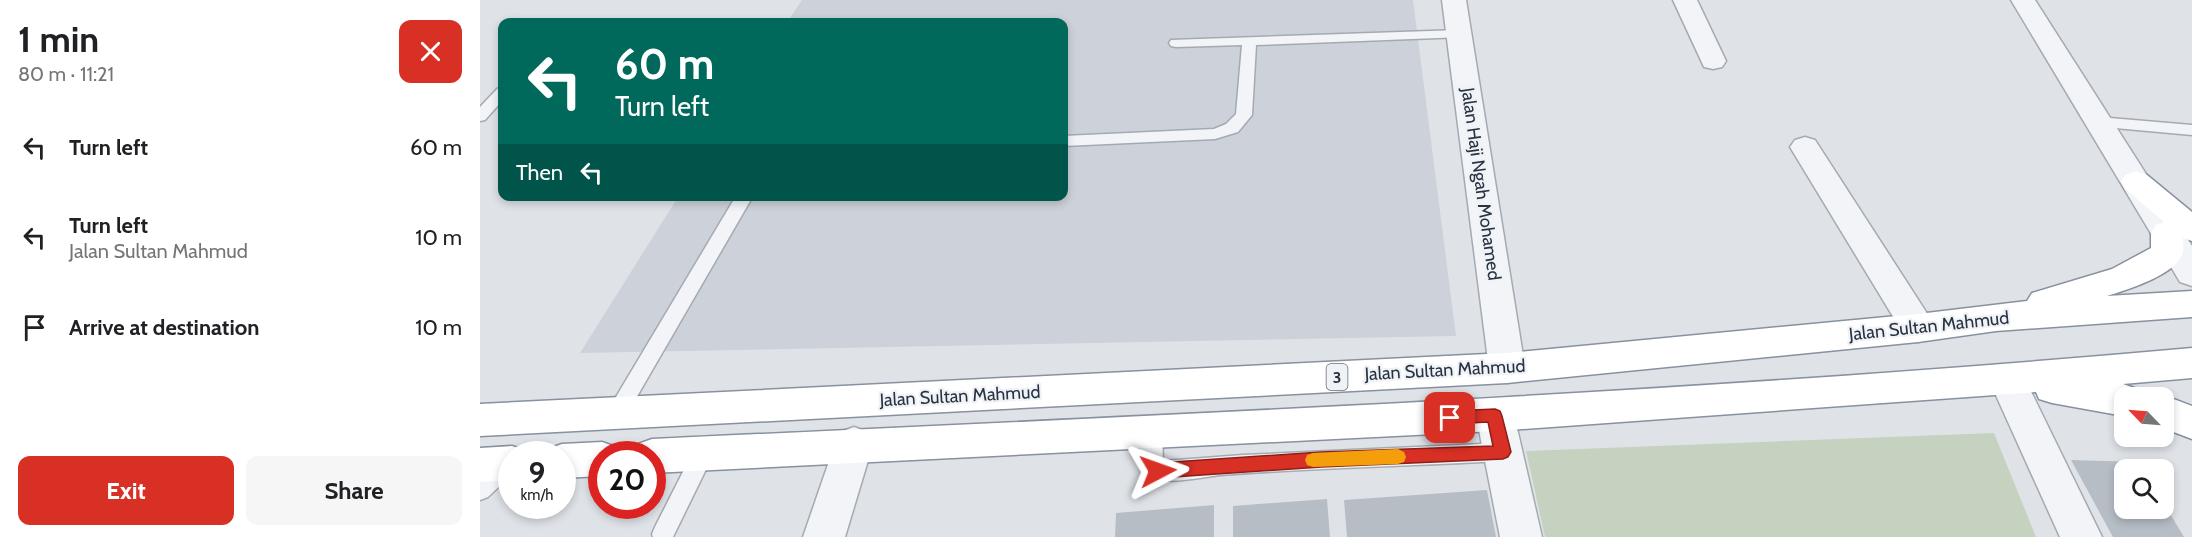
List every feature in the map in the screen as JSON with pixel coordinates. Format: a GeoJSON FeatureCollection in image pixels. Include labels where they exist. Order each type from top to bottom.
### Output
{"type":"FeatureCollection","features":[{"type":"Feature","properties":{"kind":"highway"},"geometry":{"type":"LineString","coordinates":[[1996,317],[2143,270],[2167,253],[2179,231]]}},
{"type":"Feature","properties":{"kind":"highway","name":"Jalan Sultan Mahmud"},"geometry":{"type":"LineString","coordinates":[[480,420],[1507,368],[1918,328],[1996,317],[2192,304]]}},
{"type":"Feature","properties":{"kind":"highway"},"geometry":{"type":"LineString","coordinates":[[666,455],[854,444],[1316,424],[1499,434],[2007,380],[2192,363]]}},
{"type":"Feature","properties":{"kind":"highway"},"geometry":{"type":"LineString","coordinates":[[2007,380],[2114,398]]}},
{"type":"Feature","properties":{"kind":"highway"},"geometry":{"type":"LineString","coordinates":[[2174,416],[2192,423]]}},
{"type":"Feature","properties":{"kind":"street","name":"Jalan Haji Ngah Mohamed"},"geometry":{"type":"LineString","coordinates":[[1454,0],[1507,368]]}},
{"type":"Feature","properties":{"kind":"street"},"geometry":{"type":"LineString","coordinates":[[1685,0],[1713,61]]}},
{"type":"Feature","properties":{"kind":"street"},"geometry":{"type":"LineString","coordinates":[[2023,0],[2136,182],[2179,231],[2192,273]]}},
{"type":"Feature","properties":{"kind":"street"},"geometry":{"type":"LineString","coordinates":[[1805,147],[1918,328]]}},
{"type":"Feature","properties":{"kind":"street"},"geometry":{"type":"LineString","coordinates":[[2007,380],[2081,537]]}},
{"type":"Feature","properties":{"kind":"street"},"geometry":{"type":"LineString","coordinates":[[1499,434],[1521,537]]}},
{"type":"Feature","properties":{"kind":"street"},"geometry":{"type":"LineString","coordinates":[[824,537],[854,444]]}},
{"type":"Feature","properties":{"kind":"lane"},"geometry":{"type":"LineString","coordinates":[[1176,43],[1459,34]]}},
{"type":"Feature","properties":{"kind":"lane"},"geometry":{"type":"LineString","coordinates":[[1068,141],[1215,134],[1232,128],[1244,115],[1249,41]]}},
{"type":"Feature","properties":{"kind":"lane"},"geometry":{"type":"LineString","coordinates":[[480,116],[498,96]]}},
{"type":"Feature","properties":{"kind":"lane"},"geometry":{"type":"LineString","coordinates":[[2098,122],[2192,130]]}},
{"type":"Feature","properties":{"kind":"lane"},"geometry":{"type":"LineString","coordinates":[[617,413],[742,201]]}},
{"type":"Feature","properties":{"kind":"lane"},"geometry":{"type":"LineString","coordinates":[[1316,424],[1321,460]]}},
{"type":"Feature","properties":{"kind":"lane"},"geometry":{"type":"LineString","coordinates":[[1240,427],[1243,464]]}},
{"type":"Feature","properties":{"kind":"lane"},"geometry":{"type":"LineString","coordinates":[[1152,431],[1152,466],[1158,471],[1321,460],[1499,434]]}},
{"type":"Feature","properties":{"kind":"lane"},"geometry":{"type":"LineString","coordinates":[[663,534],[703,453]]}},
{"type":"Feature","properties":{"kind":"lane"},"geometry":{"type":"LineString","coordinates":[[480,490],[498,467]]}},
{"type":"Feature","properties":{"kind":"shaded area"},"geometry":{"type":"Polygon","coordinates":[[[802,0],[1413,0],[1456,336],[580,353],[675,201],[1068,201],[1068,18],[790,18],[802,0]]]}},
{"type":"Feature","properties":{"kind":"green space"},"geometry":{"type":"Polygon","coordinates":[[[1994,433],[2036,537],[1545,537],[1526,451],[1994,433]]]}},
{"type":"Feature","properties":{"kind":"building"},"geometry":{"type":"Polygon","coordinates":[[[2071,460],[2114,461],[2114,519],[2173,519],[2184,537],[2113,537],[2071,460]]]}},
{"type":"Feature","properties":{"kind":"building"},"geometry":{"type":"Polygon","coordinates":[[[1487,490],[1496,537],[1347,537],[1344,500],[1487,490]]]}},
{"type":"Feature","properties":{"kind":"building"},"geometry":{"type":"Polygon","coordinates":[[[1327,499],[1330,537],[1233,537],[1233,506],[1327,499]]]}},
{"type":"Feature","properties":{"kind":"building"},"geometry":{"type":"Polygon","coordinates":[[[1214,505],[1214,537],[1115,537],[1116,513],[1214,505]]]}},
{"type":"Feature","properties":{"kind":"slow traffic"},"geometry":{"type":"LineString","coordinates":[[1313,460],[1398,457]]}},
{"type":"Feature","properties":{"kind":"route"},"geometry":{"type":"LineString","coordinates":[[1158,471],[1243,464],[1503,452],[1495,416],[1450,418]]}}]}
